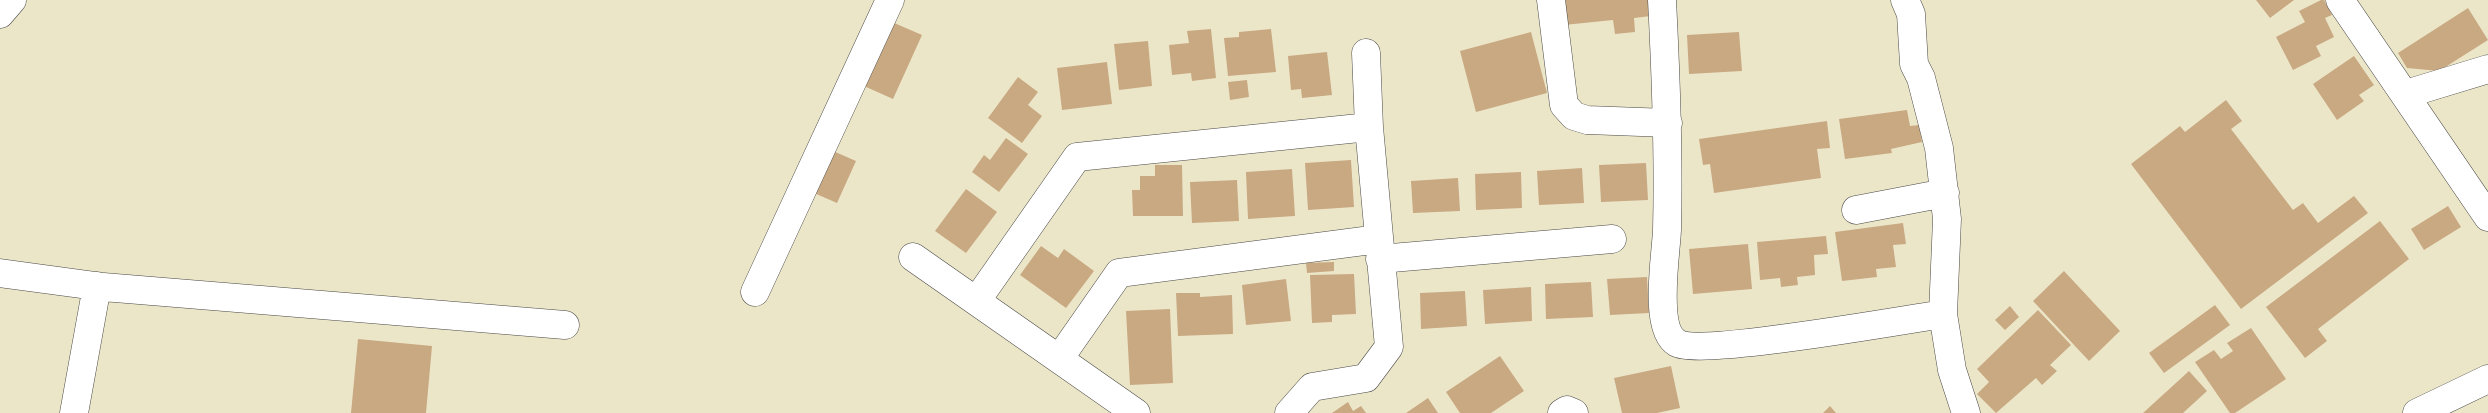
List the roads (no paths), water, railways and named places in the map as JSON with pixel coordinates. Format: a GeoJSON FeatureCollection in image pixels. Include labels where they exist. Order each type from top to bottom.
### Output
{"type":"FeatureCollection","features":[{"type":"Feature","properties":{"kind":"street"},"geometry":{"type":"LineString","coordinates":[[0,14],[12,0]]}},
{"type":"Feature","properties":{"kind":"street"},"geometry":{"type":"LineString","coordinates":[[756,292],[890,0]]}},
{"type":"Feature","properties":{"kind":"street"},"geometry":{"type":"LineString","coordinates":[[1551,0],[1564,105],[1574,116],[1587,120],[1668,123]]}},
{"type":"Feature","properties":{"kind":"street"},"geometry":{"type":"LineString","coordinates":[[1662,0],[1668,123],[1667,232],[1662,311],[1668,333],[1677,343],[1698,347],[1812,334],[1943,314]]}},
{"type":"Feature","properties":{"kind":"street"},"geometry":{"type":"LineString","coordinates":[[1905,0],[1911,14],[1914,64],[1921,78],[1939,148],[1948,219],[1943,314],[1952,370],[1966,413]]}},
{"type":"Feature","properties":{"kind":"street"},"geometry":{"type":"LineString","coordinates":[[2340,0],[2488,216]]}},
{"type":"Feature","properties":{"kind":"street"},"geometry":{"type":"LineString","coordinates":[[1289,413],[1312,388],[1366,378],[1388,348],[1369,127],[1366,53]]}},
{"type":"Feature","properties":{"kind":"street"},"geometry":{"type":"LineString","coordinates":[[2406,94],[2488,68]]}},
{"type":"Feature","properties":{"kind":"street"},"geometry":{"type":"LineString","coordinates":[[977,300],[1077,157],[1369,127]]}},
{"type":"Feature","properties":{"kind":"street"},"geometry":{"type":"LineString","coordinates":[[1856,210],[1945,193]]}},
{"type":"Feature","properties":{"kind":"street"},"geometry":{"type":"LineString","coordinates":[[1059,359],[1119,273],[1379,249],[1612,239]]}},
{"type":"Feature","properties":{"kind":"street"},"geometry":{"type":"LineString","coordinates":[[913,257],[1136,413]]}},
{"type":"Feature","properties":{"kind":"street"},"geometry":{"type":"LineString","coordinates":[[0,273],[97,286],[565,325]]}},
{"type":"Feature","properties":{"kind":"street"},"geometry":{"type":"LineString","coordinates":[[74,413],[97,286]]}},
{"type":"Feature","properties":{"kind":"street"},"geometry":{"type":"LineString","coordinates":[[2417,413],[2488,379]]}},
{"type":"Feature","properties":{"kind":"street"},"geometry":{"type":"LineString","coordinates":[[1562,413],[1567,410],[1574,413]]}}]}
